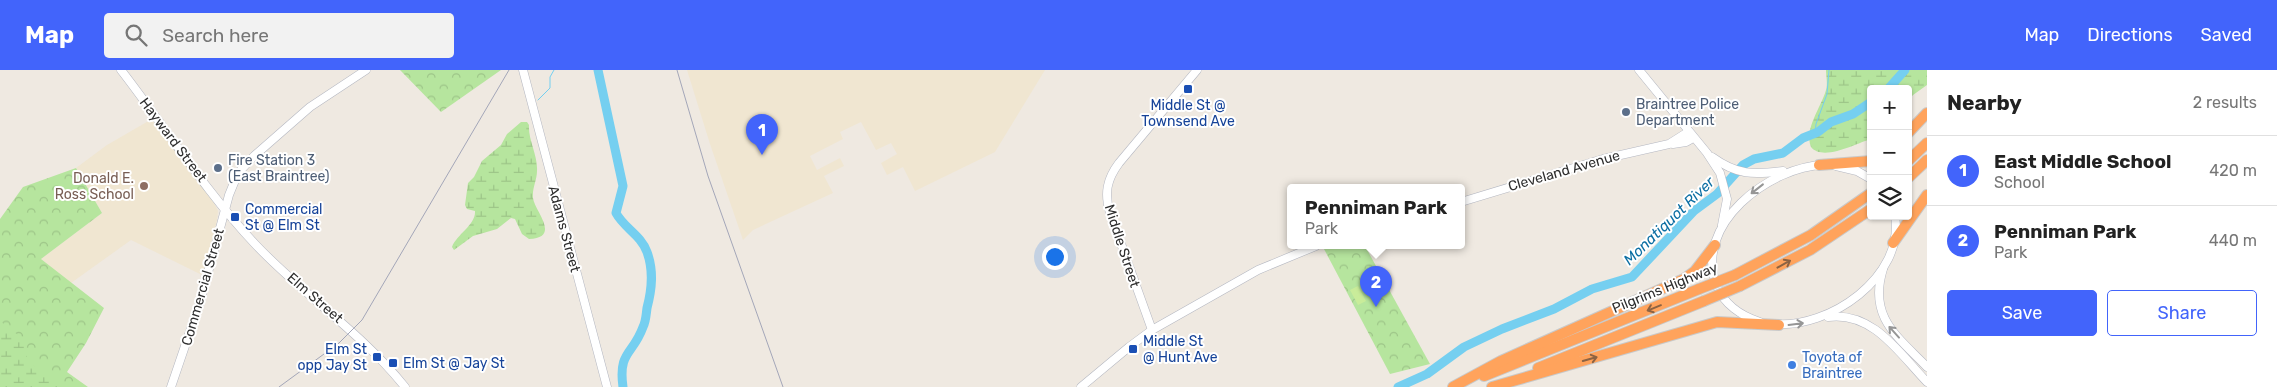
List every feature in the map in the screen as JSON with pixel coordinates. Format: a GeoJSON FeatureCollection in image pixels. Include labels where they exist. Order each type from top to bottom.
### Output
{"type":"FeatureCollection","features":[{"type":"Feature","properties":{"kind":"highway"},"geometry":{"type":"LineString","coordinates":[[1911,130],[1927,113]]}},
{"type":"Feature","properties":{"kind":"highway"},"geometry":{"type":"LineString","coordinates":[[1912,157],[1927,143]]}},
{"type":"Feature","properties":{"kind":"highway"},"geometry":{"type":"LineString","coordinates":[[1911,175],[1927,160]]}},
{"type":"Feature","properties":{"kind":"highway"},"geometry":{"type":"LineString","coordinates":[[1819,165],[1867,161]]}},
{"type":"Feature","properties":{"kind":"highway"},"geometry":{"type":"LineString","coordinates":[[1893,243],[1927,195]]}},
{"type":"Feature","properties":{"kind":"highway","name":"Pilgrims Highway"},"geometry":{"type":"LineString","coordinates":[[1458,387],[1735,275],[1803,240],[1867,196]]}},
{"type":"Feature","properties":{"kind":"highway","name":"Pilgrims Highway"},"geometry":{"type":"LineString","coordinates":[[1492,387],[1740,286],[1810,250],[1867,211]]}},
{"type":"Feature","properties":{"kind":"highway"},"geometry":{"type":"LineString","coordinates":[[1453,387],[1501,361],[1684,279],[1695,271],[1716,241]]}},
{"type":"Feature","properties":{"kind":"highway"},"geometry":{"type":"LineString","coordinates":[[1492,387],[1717,322],[1780,325]]}},
{"type":"Feature","properties":{"kind":"main road","name":"Hayward Street"},"geometry":{"type":"LineString","coordinates":[[121,70],[225,209]]}},
{"type":"Feature","properties":{"kind":"main road","name":"Commercial Street"},"geometry":{"type":"LineString","coordinates":[[171,387],[200,302],[225,209],[236,177],[248,162],[314,104],[366,70]]}},
{"type":"Feature","properties":{"kind":"main road","name":"Adams Street"},"geometry":{"type":"LineString","coordinates":[[523,70],[606,387]]}},
{"type":"Feature","properties":{"kind":"main road","name":"Middle Street"},"geometry":{"type":"LineString","coordinates":[[1152,330],[1108,207],[1107,188],[1111,176],[1119,163],[1197,70]]}},
{"type":"Feature","properties":{"kind":"main road"},"geometry":{"type":"LineString","coordinates":[[1639,70],[1707,154],[1720,173],[1727,194],[1725,215],[1712,260],[1713,274],[1718,290],[1727,303],[1753,319],[1780,325],[1845,316],[1869,324],[1927,382]]}},
{"type":"Feature","properties":{"kind":"main road","name":"Cleveland Avenue"},"geometry":{"type":"LineString","coordinates":[[1465,201],[1603,159],[1669,144],[1691,135]]}},
{"type":"Feature","properties":{"kind":"main road"},"geometry":{"type":"LineString","coordinates":[[1707,154],[1728,168],[1750,174],[1819,165],[1845,168],[1867,177]]}},
{"type":"Feature","properties":{"kind":"main road"},"geometry":{"type":"LineString","coordinates":[[1716,241],[1735,211],[1754,191],[1771,179],[1800,168]]}},
{"type":"Feature","properties":{"kind":"main road","name":"Elm Street"},"geometry":{"type":"LineString","coordinates":[[225,209],[263,252],[361,338],[405,387]]}},
{"type":"Feature","properties":{"kind":"main road"},"geometry":{"type":"LineString","coordinates":[[1895,220],[1896,230],[1893,243],[1879,287],[1881,312],[1890,329],[1927,367]]}},
{"type":"Feature","properties":{"kind":"main road"},"geometry":{"type":"LineString","coordinates":[[1081,387],[1152,330],[1258,270],[1309,249]]}},
{"type":"Feature","properties":{"kind":"main road"},"geometry":{"type":"LineString","coordinates":[[1814,320],[1837,311],[1855,299],[1874,278],[1888,256]]}},
{"type":"Feature","properties":{"kind":"shaded area"},"geometry":{"type":"Polygon","coordinates":[[[687,70],[1045,70],[995,152],[915,191],[903,167],[887,175],[881,163],[897,154],[891,143],[876,150],[861,122],[840,132],[843,139],[810,156],[817,170],[840,158],[844,166],[824,176],[833,193],[753,230],[743,240],[687,70]]]}},
{"type":"Feature","properties":{"kind":"shaded area","name":"Donald E. Ross School"},"geometry":{"type":"Polygon","coordinates":[[[152,119],[218,211],[204,276],[131,240],[71,283],[41,259],[102,213],[76,168],[107,145],[152,119]]]}},
{"type":"Feature","properties":{"kind":"green space"},"geometry":{"type":"Polygon","coordinates":[[[400,70],[501,70],[441,112],[400,70]]]}},
{"type":"Feature","properties":{"kind":"green space"},"geometry":{"type":"Polygon","coordinates":[[[1826,70],[1927,70],[1927,85],[1912,96],[1912,85],[1867,85],[1867,140],[1840,150],[1823,153],[1811,147],[1809,140],[1811,125],[1824,97],[1827,83],[1826,70]]]}},
{"type":"Feature","properties":{"kind":"green space"},"geometry":{"type":"Polygon","coordinates":[[[521,122],[527,122],[529,125],[536,159],[537,174],[533,198],[544,223],[544,234],[529,239],[522,234],[515,219],[511,218],[497,229],[473,236],[454,250],[452,247],[454,242],[473,221],[475,216],[475,211],[467,209],[465,205],[468,183],[474,177],[482,161],[501,145],[507,134],[521,122]]]}},
{"type":"Feature","properties":{"kind":"green space"},"geometry":{"type":"Polygon","coordinates":[[[76,168],[102,213],[41,259],[104,308],[86,343],[67,372],[88,387],[0,387],[0,219],[23,187],[76,168]]]}},
{"type":"Feature","properties":{"kind":"green space"},"geometry":{"type":"Polygon","coordinates":[[[1324,249],[1367,249],[1430,364],[1390,374],[1324,249]]]}},
{"type":"Feature","properties":{"kind":"green space"},"geometry":{"type":"Polygon","coordinates":[[[1358,286],[1366,301],[1358,305],[1350,290],[1358,286]]]}},
{"type":"Feature","properties":{"kind":"green space"},"geometry":{"type":"Polygon","coordinates":[[[0,321],[23,339],[25,353],[33,365],[63,387],[0,387],[0,321]]]}},
{"type":"Feature","properties":{"kind":"waterway"},"geometry":{"type":"LineString","coordinates":[[538,100],[550,88],[550,77],[554,70]]}},
{"type":"Feature","properties":{"kind":"waterway","name":"Monatiquot River"},"geometry":{"type":"LineString","coordinates":[[598,70],[623,186],[616,213],[644,246],[649,259],[651,273],[651,287],[644,325],[624,360],[623,387]]}},
{"type":"Feature","properties":{"kind":"waterway"},"geometry":{"type":"LineString","coordinates":[[1815,134],[1816,124],[1827,94],[1829,70]]}},
{"type":"Feature","properties":{"kind":"waterway","name":"Monatiquot River"},"geometry":{"type":"LineString","coordinates":[[1892,85],[1905,70]]}},
{"type":"Feature","properties":{"kind":"waterway","name":"Monatiquot River"},"geometry":{"type":"LineString","coordinates":[[1398,387],[1427,374],[1464,347],[1502,329],[1554,309],[1592,289],[1632,277],[1694,211],[1717,194],[1743,165],[1754,159],[1783,153],[1803,138],[1818,132],[1831,122],[1853,114],[1867,105]]}},
{"type":"Feature","properties":{"kind":"railway"},"geometry":{"type":"LineString","coordinates":[[279,387],[339,343],[362,320],[509,70]]}},
{"type":"Feature","properties":{"kind":"railway"},"geometry":{"type":"LineString","coordinates":[[677,70],[708,176],[783,387]]}},
{"type":"Feature","properties":{"kind":"place","name":"Middle St @ Townsend Ave"},"geometry":{"type":"Point","coordinates":[1188,89]}},
{"type":"Feature","properties":{"kind":"place","name":"Braintree Police Department"},"geometry":{"type":"Point","coordinates":[1626,112]}},
{"type":"Feature","properties":{"kind":"place","name":"East Middle School"},"geometry":{"type":"Point","coordinates":[762,155]}},
{"type":"Feature","properties":{"kind":"place","name":"Fire Station 3 (East Braintree)"},"geometry":{"type":"Point","coordinates":[218,168]}},
{"type":"Feature","properties":{"kind":"place","name":"Donald E. Ross School"},"geometry":{"type":"Point","coordinates":[144,186]}},
{"type":"Feature","properties":{"kind":"place","name":"Commercial St @ Elm St"},"geometry":{"type":"Point","coordinates":[235,217]}},
{"type":"Feature","properties":{"kind":"place","name":"Penniman Park"},"geometry":{"type":"Point","coordinates":[1376,307]}},
{"type":"Feature","properties":{"kind":"place","name":"Middle St @ Hunt Ave"},"geometry":{"type":"Point","coordinates":[1133,349]}},
{"type":"Feature","properties":{"kind":"place","name":"Elm St opp Jay St"},"geometry":{"type":"Point","coordinates":[377,357]}},
{"type":"Feature","properties":{"kind":"place","name":"Elm St @ Jay St"},"geometry":{"type":"Point","coordinates":[393,363]}},
{"type":"Feature","properties":{"kind":"place","name":"Toyota of Braintree"},"geometry":{"type":"Point","coordinates":[1792,365]}}]}
